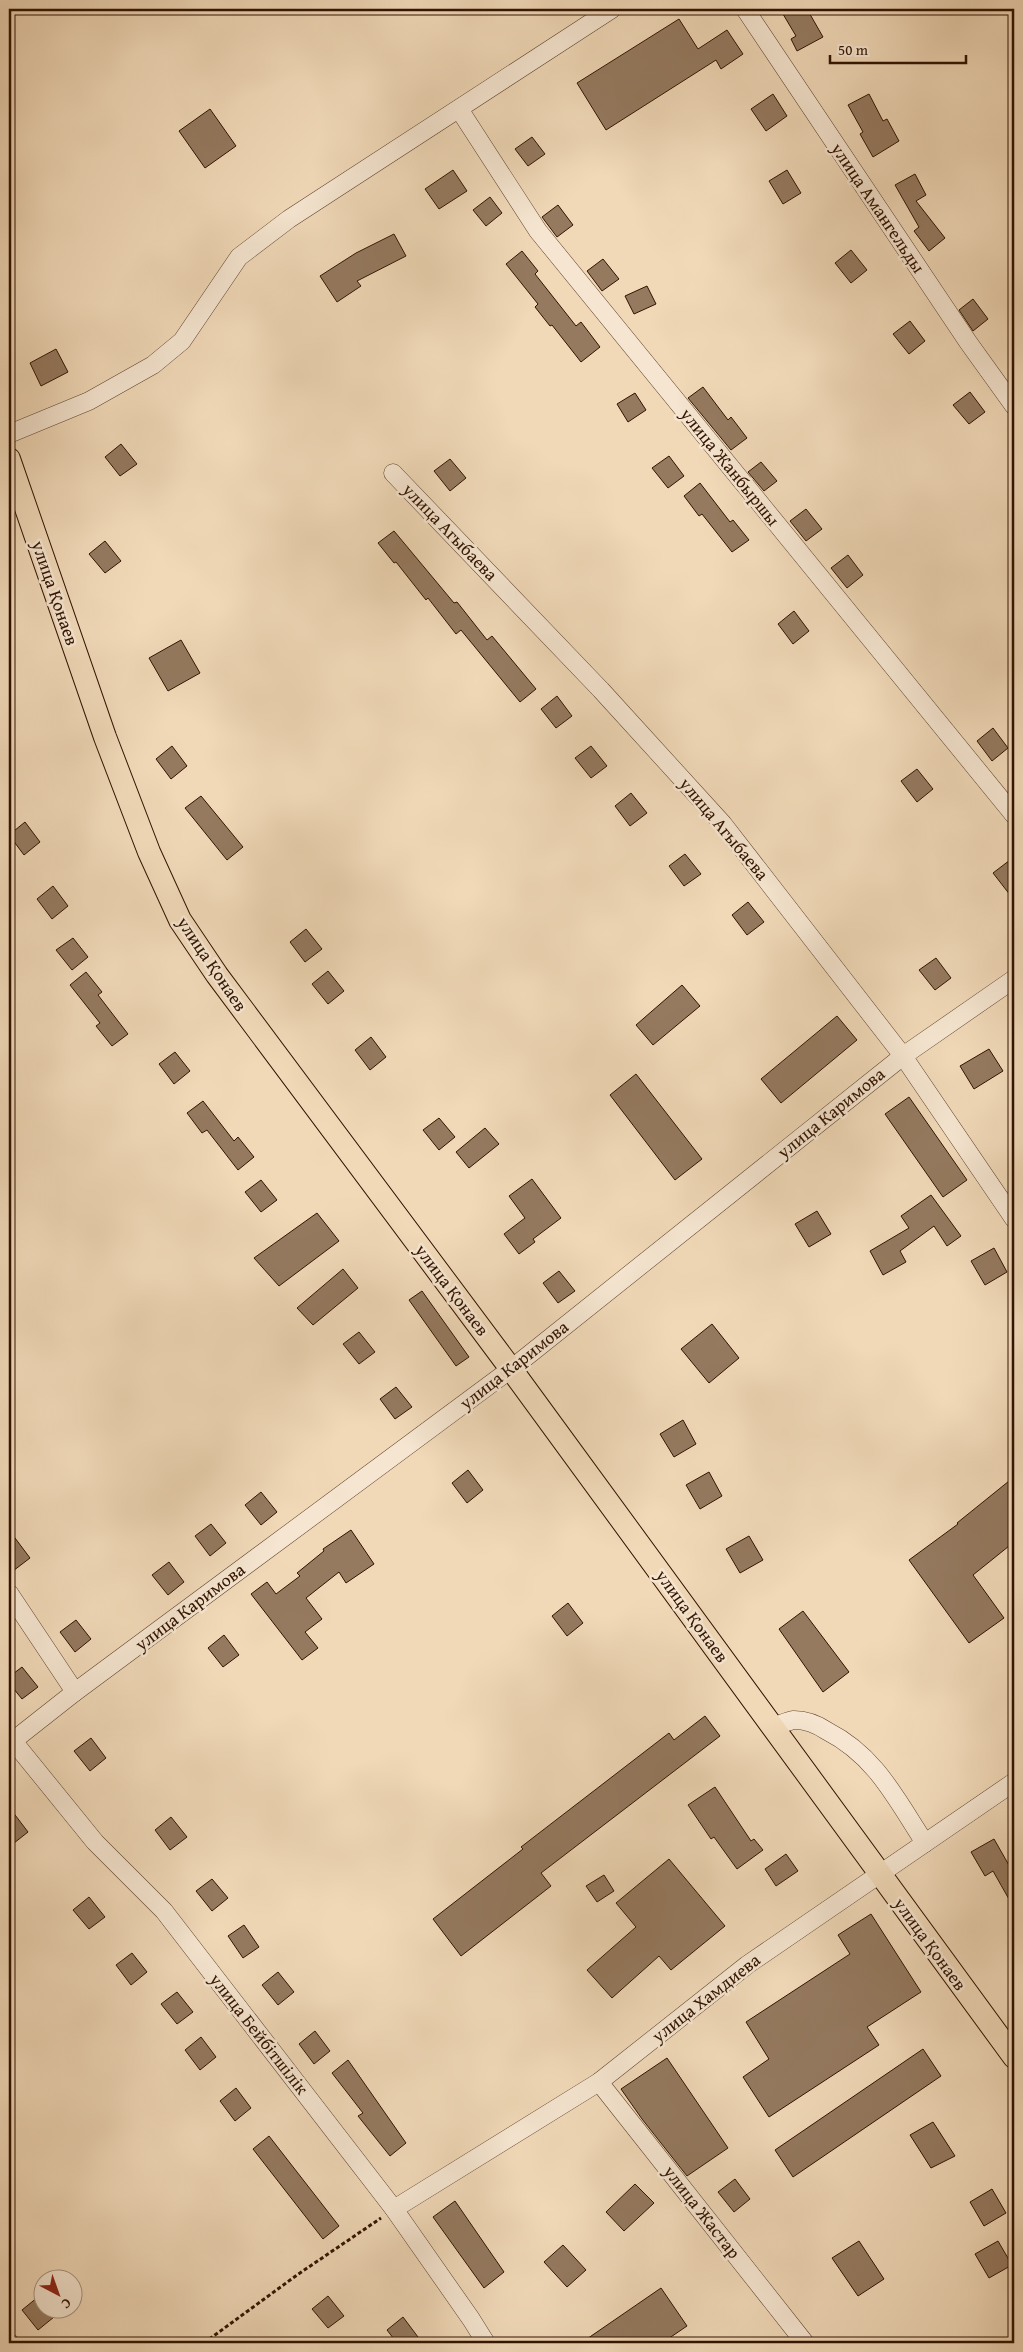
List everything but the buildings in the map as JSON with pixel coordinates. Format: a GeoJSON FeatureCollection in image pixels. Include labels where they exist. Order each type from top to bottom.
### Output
{"type":"FeatureCollection","features":[{"type":"Feature","properties":{"kind":"main road","name":"улица Қонаев"},"geometry":{"type":"LineString","coordinates":[[9,459],[105,737],[149,852],[180,920],[217,975],[511,1369],[1014,2057]]}},
{"type":"Feature","properties":{"kind":"street"},"geometry":{"type":"LineString","coordinates":[[9,434],[89,401],[152,365],[182,342],[239,258],[288,219],[612,9]]}},
{"type":"Feature","properties":{"kind":"street","name":"улица Амангельды"},"geometry":{"type":"LineString","coordinates":[[745,9],[924,277],[1014,406]]}},
{"type":"Feature","properties":{"kind":"street","name":"улица Жанбыршы"},"geometry":{"type":"LineString","coordinates":[[459,109],[538,231],[1014,815]]}},
{"type":"Feature","properties":{"kind":"street","name":"улица Агыбаева"},"geometry":{"type":"LineString","coordinates":[[393,473],[601,690],[723,824],[903,1056],[1014,1219]]}},
{"type":"Feature","properties":{"kind":"street","name":"улица Каримова"},"geometry":{"type":"LineString","coordinates":[[11,1743],[75,1692],[511,1369],[903,1056],[1014,979]]}},
{"type":"Feature","properties":{"kind":"street"},"geometry":{"type":"LineString","coordinates":[[9,1593],[75,1692]]}},
{"type":"Feature","properties":{"kind":"street"},"geometry":{"type":"LineString","coordinates":[[772,1727],[794,1720],[814,1724],[846,1740],[861,1752],[876,1769],[924,1843]]}},
{"type":"Feature","properties":{"kind":"street","name":"улица Бейбітшілік"},"geometry":{"type":"LineString","coordinates":[[11,1743],[95,1842],[164,1911],[394,2209],[486,2343]]}},
{"type":"Feature","properties":{"kind":"street","name":"улица Хамдиева"},"geometry":{"type":"LineString","coordinates":[[394,2209],[599,2082],[747,1964],[1014,1782]]}},
{"type":"Feature","properties":{"kind":"street","name":"улица Жастар"},"geometry":{"type":"LineString","coordinates":[[599,2082],[805,2343]]}},
{"type":"Feature","properties":{"kind":"path"},"geometry":{"type":"LineString","coordinates":[[204,2343],[297,2275],[394,2209]]}}]}
